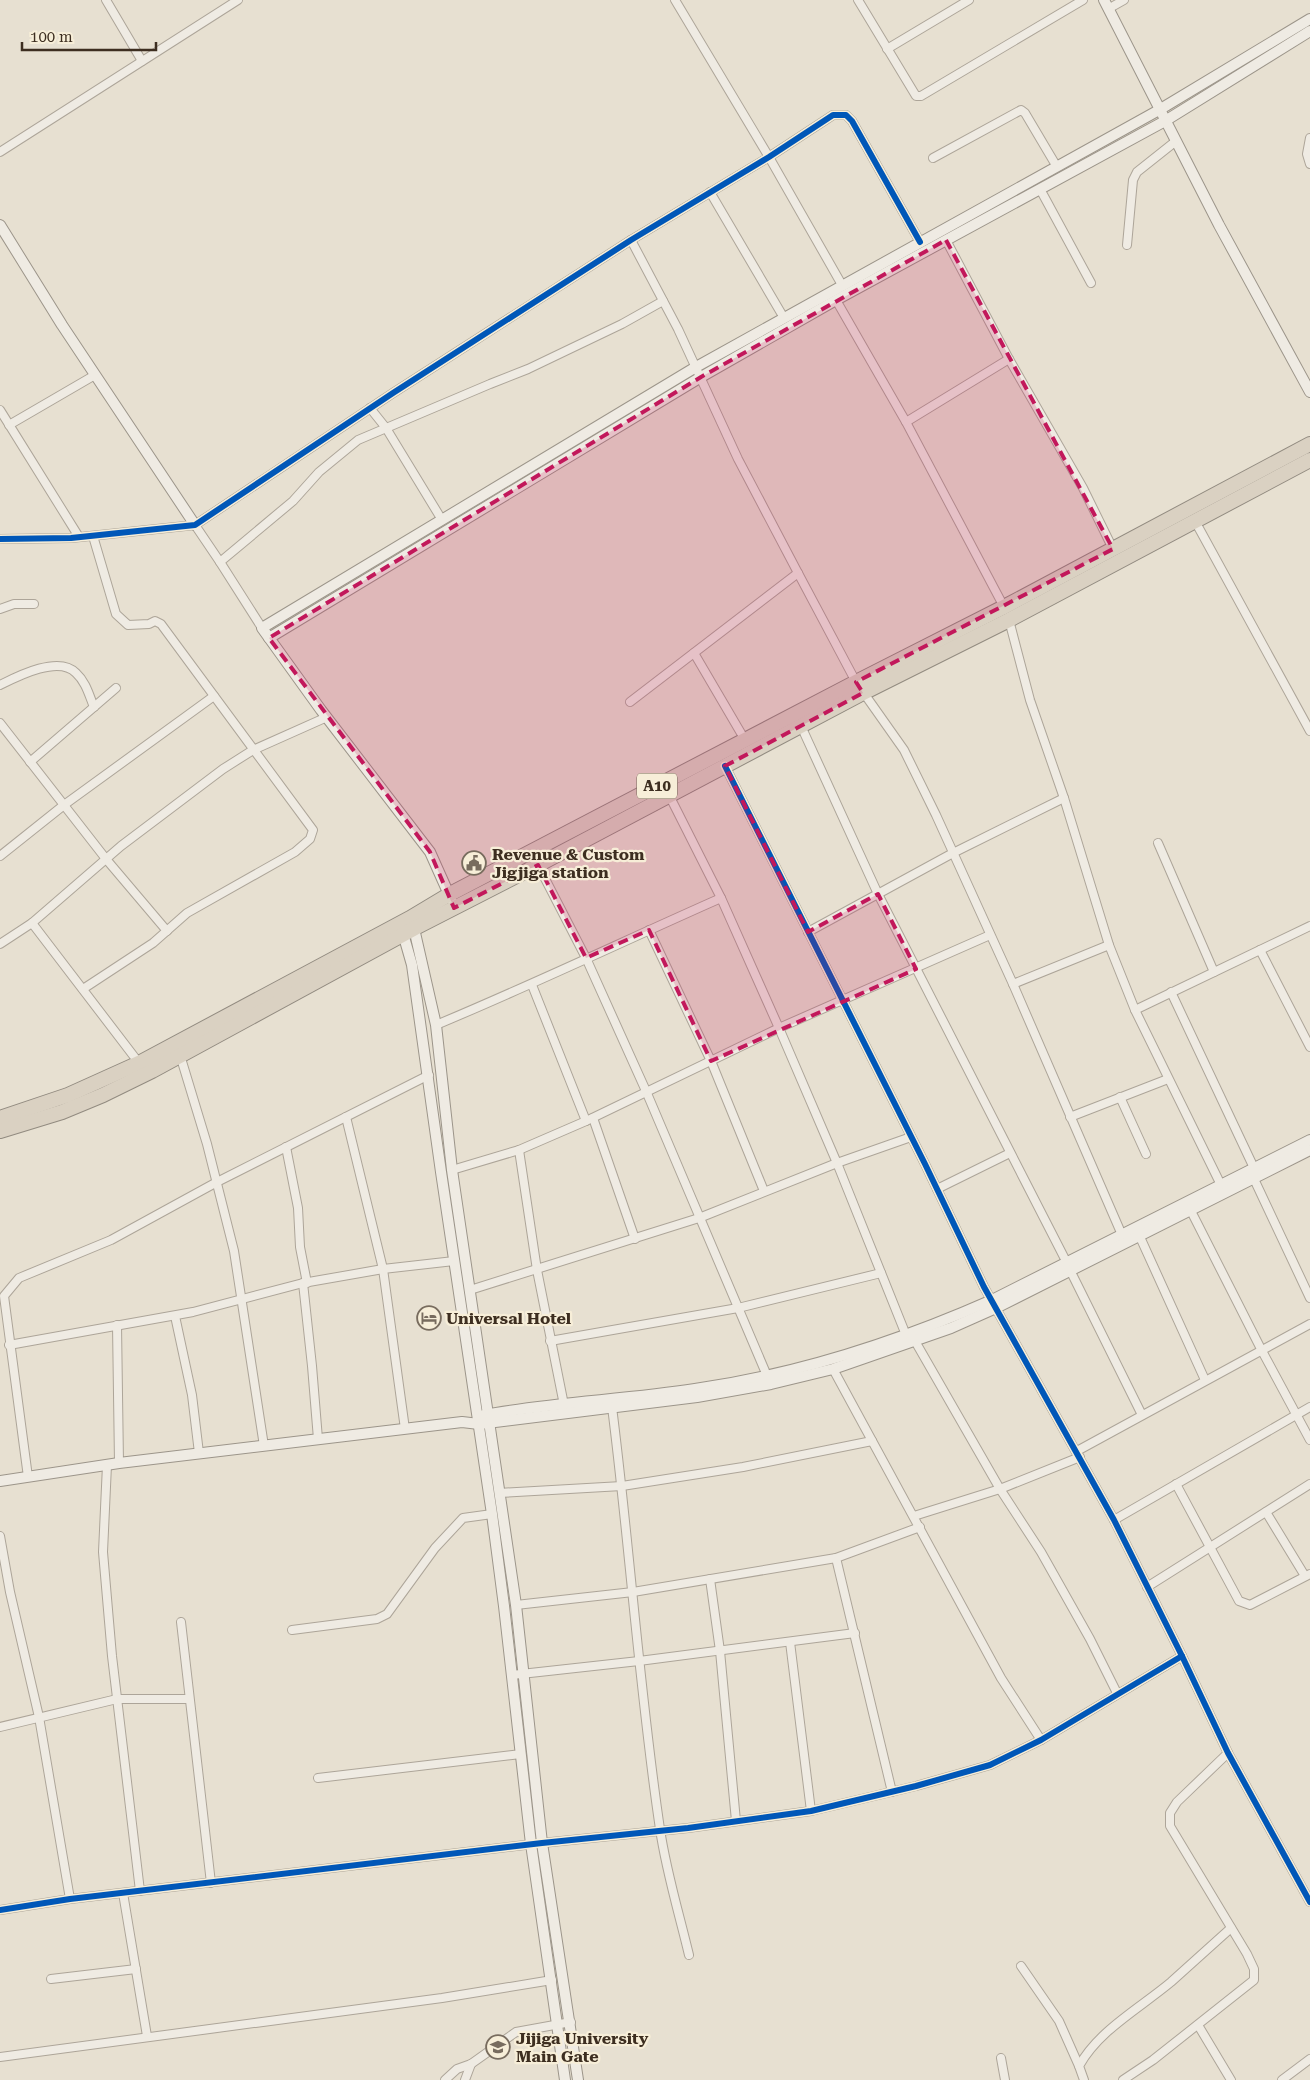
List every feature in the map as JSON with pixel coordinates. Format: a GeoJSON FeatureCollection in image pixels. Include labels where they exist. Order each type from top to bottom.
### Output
{"type":"FeatureCollection","features":[{"type":"Feature","properties":{"kind":"highway","name":"A10"},"geometry":{"type":"LineString","coordinates":[[1006,614],[1113,549],[1310,444]]}},
{"type":"Feature","properties":{"kind":"highway","name":"A10"},"geometry":{"type":"LineString","coordinates":[[0,1131],[62,1112],[103,1095],[180,1056],[407,926],[745,740],[859,687],[1195,521],[1310,460]]}},
{"type":"Feature","properties":{"kind":"highway","name":"A10"},"geometry":{"type":"LineString","coordinates":[[452,901],[538,865],[801,726],[859,687]]}},
{"type":"Feature","properties":{"kind":"highway","name":"A10"},"geometry":{"type":"LineString","coordinates":[[0,1118],[68,1095],[139,1063],[407,926]]}},
{"type":"Feature","properties":{"kind":"main road"},"geometry":{"type":"LineString","coordinates":[[1106,4],[1159,110],[1310,392]]}},
{"type":"Feature","properties":{"kind":"main road"},"geometry":{"type":"LineString","coordinates":[[269,638],[784,318],[1159,110],[1310,19]]}},
{"type":"Feature","properties":{"kind":"main road"},"geometry":{"type":"LineString","coordinates":[[452,901],[430,852],[262,628],[442,520],[698,372],[836,300],[1165,121],[1310,32]]}},
{"type":"Feature","properties":{"kind":"main road"},"geometry":{"type":"LineString","coordinates":[[0,225],[95,375],[195,525]]}},
{"type":"Feature","properties":{"kind":"main road"},"geometry":{"type":"LineString","coordinates":[[407,926],[436,1025],[452,1170],[516,1605],[542,1843],[571,2022],[578,2080]]}},
{"type":"Feature","properties":{"kind":"main road"},"geometry":{"type":"LineString","coordinates":[[407,926],[492,1514],[531,1844],[565,2080]]}},
{"type":"Feature","properties":{"kind":"main road"},"geometry":{"type":"LineString","coordinates":[[1069,1267],[1122,1235],[1310,1140]]}},
{"type":"Feature","properties":{"kind":"main road"},"geometry":{"type":"LineString","coordinates":[[0,1481],[119,1463],[478,1420],[564,1405],[769,1380],[833,1370],[915,1341],[1069,1267],[1140,1237],[1310,1150]]}},
{"type":"Feature","properties":{"kind":"main road"},"geometry":{"type":"LineString","coordinates":[[489,1418],[697,1397],[769,1380],[994,1304]]}},
{"type":"Feature","properties":{"kind":"street"},"geometry":{"type":"LineString","coordinates":[[106,0],[142,62]]}},
{"type":"Feature","properties":{"kind":"street"},"geometry":{"type":"LineString","coordinates":[[0,152],[238,0]]}},
{"type":"Feature","properties":{"kind":"street"},"geometry":{"type":"LineString","coordinates":[[675,0],[769,157],[842,285]]}},
{"type":"Feature","properties":{"kind":"street"},"geometry":{"type":"LineString","coordinates":[[858,0],[916,96],[921,96],[1083,0]]}},
{"type":"Feature","properties":{"kind":"street"},"geometry":{"type":"LineString","coordinates":[[887,49],[969,0]]}},
{"type":"Feature","properties":{"kind":"street"},"geometry":{"type":"LineString","coordinates":[[1106,4],[1124,0]]}},
{"type":"Feature","properties":{"kind":"street"},"geometry":{"type":"LineString","coordinates":[[932,158],[1021,110],[1025,113],[1057,167]]}},
{"type":"Feature","properties":{"kind":"street"},"geometry":{"type":"LineString","coordinates":[[0,539],[94,536],[195,525],[370,408],[631,240],[769,157],[833,115],[846,115],[852,120],[920,242]]}},
{"type":"Feature","properties":{"kind":"street"},"geometry":{"type":"LineString","coordinates":[[1310,138],[1307,154],[1310,164]]}},
{"type":"Feature","properties":{"kind":"street"},"geometry":{"type":"LineString","coordinates":[[1127,245],[1133,180],[1137,172],[1176,142]]}},
{"type":"Feature","properties":{"kind":"street"},"geometry":{"type":"LineString","coordinates":[[1040,189],[1091,283]]}},
{"type":"Feature","properties":{"kind":"street"},"geometry":{"type":"LineString","coordinates":[[710,192],[784,318]]}},
{"type":"Feature","properties":{"kind":"street"},"geometry":{"type":"LineString","coordinates":[[631,240],[698,372],[738,459],[859,687],[904,750],[1013,984],[1122,1235]]}},
{"type":"Feature","properties":{"kind":"street"},"geometry":{"type":"LineString","coordinates":[[946,240],[1009,359],[1083,488],[1113,549]]}},
{"type":"Feature","properties":{"kind":"street"},"geometry":{"type":"LineString","coordinates":[[836,300],[906,422],[1006,614],[1030,700],[1064,798],[1109,945],[1135,1010],[1222,1185]]}},
{"type":"Feature","properties":{"kind":"street"},"geometry":{"type":"LineString","coordinates":[[220,562],[293,501],[319,472],[358,440],[528,369],[622,324],[663,301]]}},
{"type":"Feature","properties":{"kind":"street"},"geometry":{"type":"LineString","coordinates":[[906,422],[1009,359]]}},
{"type":"Feature","properties":{"kind":"street"},"geometry":{"type":"LineString","coordinates":[[9,425],[95,375]]}},
{"type":"Feature","properties":{"kind":"street"},"geometry":{"type":"LineString","coordinates":[[370,408],[386,428],[442,520]]}},
{"type":"Feature","properties":{"kind":"street"},"geometry":{"type":"LineString","coordinates":[[0,410],[78,537]]}},
{"type":"Feature","properties":{"kind":"street"},"geometry":{"type":"LineString","coordinates":[[1195,521],[1310,731]]}},
{"type":"Feature","properties":{"kind":"street"},"geometry":{"type":"LineString","coordinates":[[195,525],[262,628]]}},
{"type":"Feature","properties":{"kind":"street"},"geometry":{"type":"LineString","coordinates":[[82,989],[128,961],[187,913],[295,852],[310,839],[313,830],[161,624],[155,621],[150,624],[128,625],[116,614],[94,536]]}},
{"type":"Feature","properties":{"kind":"street"},"geometry":{"type":"LineString","coordinates":[[630,702],[798,573]]}},
{"type":"Feature","properties":{"kind":"street"},"geometry":{"type":"LineString","coordinates":[[0,609],[14,604],[34,604]]}},
{"type":"Feature","properties":{"kind":"street"},"geometry":{"type":"LineString","coordinates":[[694,652],[745,740]]}},
{"type":"Feature","properties":{"kind":"street"},"geometry":{"type":"LineString","coordinates":[[0,685],[35,669],[64,666],[75,671],[84,684],[94,707]]}},
{"type":"Feature","properties":{"kind":"street"},"geometry":{"type":"LineString","coordinates":[[30,762],[116,688]]}},
{"type":"Feature","properties":{"kind":"street"},"geometry":{"type":"LineString","coordinates":[[0,856],[64,805],[214,696]]}},
{"type":"Feature","properties":{"kind":"street"},"geometry":{"type":"LineString","coordinates":[[0,944],[32,923],[106,859],[223,769],[254,750],[327,717]]}},
{"type":"Feature","properties":{"kind":"street"},"geometry":{"type":"LineString","coordinates":[[0,723],[106,859],[167,931]]}},
{"type":"Feature","properties":{"kind":"street"},"geometry":{"type":"LineString","coordinates":[[801,726],[878,894],[1069,1267],[1142,1415]]}},
{"type":"Feature","properties":{"kind":"street"},"geometry":{"type":"LineString","coordinates":[[725,766],[994,1304],[1114,1520],[1228,1752],[1310,1902]]}},
{"type":"Feature","properties":{"kind":"street"},"geometry":{"type":"LineString","coordinates":[[669,795],[721,898],[779,1028],[837,1162],[906,1335]]}},
{"type":"Feature","properties":{"kind":"street"},"geometry":{"type":"LineString","coordinates":[[808,932],[953,853],[1064,798]]}},
{"type":"Feature","properties":{"kind":"street"},"geometry":{"type":"LineString","coordinates":[[1158,844],[1214,972]]}},
{"type":"Feature","properties":{"kind":"street"},"geometry":{"type":"LineString","coordinates":[[538,865],[586,958],[646,1091],[769,1380]]}},
{"type":"Feature","properties":{"kind":"street"},"geometry":{"type":"LineString","coordinates":[[436,1025],[532,985],[586,958],[721,898]]}},
{"type":"Feature","properties":{"kind":"street"},"geometry":{"type":"LineString","coordinates":[[32,923],[139,1063]]}},
{"type":"Feature","properties":{"kind":"street"},"geometry":{"type":"LineString","coordinates":[[1135,1010],[1310,926]]}},
{"type":"Feature","properties":{"kind":"street"},"geometry":{"type":"LineString","coordinates":[[649,930],[711,1062],[764,1191]]}},
{"type":"Feature","properties":{"kind":"street"},"geometry":{"type":"LineString","coordinates":[[452,1170],[519,1150],[590,1120],[646,1091],[711,1062],[779,1028],[990,935]]}},
{"type":"Feature","properties":{"kind":"street"},"geometry":{"type":"LineString","coordinates":[[1013,984],[1109,945]]}},
{"type":"Feature","properties":{"kind":"street"},"geometry":{"type":"LineString","coordinates":[[1260,950],[1310,1047]]}},
{"type":"Feature","properties":{"kind":"street"},"geometry":{"type":"LineString","coordinates":[[532,985],[590,1120],[635,1239]]}},
{"type":"Feature","properties":{"kind":"street"},"geometry":{"type":"LineString","coordinates":[[1171,992],[1254,1168]]}},
{"type":"Feature","properties":{"kind":"street"},"geometry":{"type":"LineString","coordinates":[[180,1056],[217,1182],[234,1251],[264,1446]]}},
{"type":"Feature","properties":{"kind":"street"},"geometry":{"type":"LineString","coordinates":[[28,1477],[4,1296],[19,1278],[111,1240],[217,1182],[429,1075]]}},
{"type":"Feature","properties":{"kind":"street"},"geometry":{"type":"LineString","coordinates":[[1070,1117],[1168,1079]]}},
{"type":"Feature","properties":{"kind":"street"},"geometry":{"type":"LineString","coordinates":[[1120,1097],[1146,1154]]}},
{"type":"Feature","properties":{"kind":"street"},"geometry":{"type":"LineString","coordinates":[[346,1117],[383,1269],[405,1429]]}},
{"type":"Feature","properties":{"kind":"street"},"geometry":{"type":"LineString","coordinates":[[470,1290],[700,1218],[837,1162],[912,1137]]}},
{"type":"Feature","properties":{"kind":"street"},"geometry":{"type":"LineString","coordinates":[[286,1147],[298,1208],[318,1439]]}},
{"type":"Feature","properties":{"kind":"street"},"geometry":{"type":"LineString","coordinates":[[519,1150],[537,1270],[564,1405]]}},
{"type":"Feature","properties":{"kind":"street"},"geometry":{"type":"LineString","coordinates":[[937,1189],[1010,1153]]}},
{"type":"Feature","properties":{"kind":"street"},"geometry":{"type":"LineString","coordinates":[[1254,1179],[1310,1298]]}},
{"type":"Feature","properties":{"kind":"street"},"geometry":{"type":"LineString","coordinates":[[1191,1211],[1261,1349],[1310,1440]]}},
{"type":"Feature","properties":{"kind":"street"},"geometry":{"type":"LineString","coordinates":[[1140,1237],[1205,1380]]}},
{"type":"Feature","properties":{"kind":"street"},"geometry":{"type":"LineString","coordinates":[[9,1345],[175,1316],[305,1283],[383,1269],[454,1261]]}},
{"type":"Feature","properties":{"kind":"street"},"geometry":{"type":"LineString","coordinates":[[550,1341],[738,1308],[881,1273]]}},
{"type":"Feature","properties":{"kind":"street"},"geometry":{"type":"LineString","coordinates":[[175,1316],[192,1395],[199,1453]]}},
{"type":"Feature","properties":{"kind":"street"},"geometry":{"type":"LineString","coordinates":[[914,1516],[1000,1489],[1078,1454],[1142,1415],[1310,1324]]}},
{"type":"Feature","properties":{"kind":"street"},"geometry":{"type":"LineString","coordinates":[[117,1325],[119,1463]]}},
{"type":"Feature","properties":{"kind":"street"},"geometry":{"type":"LineString","coordinates":[[915,1341],[1000,1489],[1041,1552],[1118,1693]]}},
{"type":"Feature","properties":{"kind":"street"},"geometry":{"type":"LineString","coordinates":[[833,1370],[1001,1678],[1041,1740]]}},
{"type":"Feature","properties":{"kind":"street"},"geometry":{"type":"LineString","coordinates":[[612,1407],[622,1486],[639,1661],[660,1831],[689,1955]]}},
{"type":"Feature","properties":{"kind":"street"},"geometry":{"type":"LineString","coordinates":[[1114,1520],[1310,1407]]}},
{"type":"Feature","properties":{"kind":"street"},"geometry":{"type":"LineString","coordinates":[[499,1493],[622,1486],[743,1467],[872,1441]]}},
{"type":"Feature","properties":{"kind":"street"},"geometry":{"type":"LineString","coordinates":[[106,1465],[103,1552],[117,1699],[140,1891]]}},
{"type":"Feature","properties":{"kind":"street"},"geometry":{"type":"LineString","coordinates":[[1176,1484],[1239,1601],[1250,1605],[1307,1575],[1266,1512]]}},
{"type":"Feature","properties":{"kind":"street"},"geometry":{"type":"LineString","coordinates":[[1147,1587],[1310,1484]]}},
{"type":"Feature","properties":{"kind":"street"},"geometry":{"type":"LineString","coordinates":[[292,1630],[377,1620],[387,1614],[435,1548],[463,1518],[492,1514]]}},
{"type":"Feature","properties":{"kind":"street"},"geometry":{"type":"LineString","coordinates":[[516,1605],[633,1592],[836,1558],[920,1527]]}},
{"type":"Feature","properties":{"kind":"street"},"geometry":{"type":"LineString","coordinates":[[0,1536],[10,1592],[38,1717],[70,1899]]}},
{"type":"Feature","properties":{"kind":"street"},"geometry":{"type":"LineString","coordinates":[[836,1558],[892,1792]]}},
{"type":"Feature","properties":{"kind":"street"},"geometry":{"type":"LineString","coordinates":[[710,1579],[720,1651],[736,1821]]}},
{"type":"Feature","properties":{"kind":"street"},"geometry":{"type":"LineString","coordinates":[[181,1622],[188,1700],[211,1883]]}},
{"type":"Feature","properties":{"kind":"street"},"geometry":{"type":"LineString","coordinates":[[512,1675],[639,1661],[855,1633]]}},
{"type":"Feature","properties":{"kind":"street"},"geometry":{"type":"LineString","coordinates":[[790,1642],[811,1810]]}},
{"type":"Feature","properties":{"kind":"street"},"geometry":{"type":"LineString","coordinates":[[0,1910],[70,1899],[531,1844],[660,1831],[811,1810],[892,1792],[990,1765],[1041,1740],[1182,1656]]}},
{"type":"Feature","properties":{"kind":"street"},"geometry":{"type":"LineString","coordinates":[[0,1727],[117,1699],[188,1700]]}},
{"type":"Feature","properties":{"kind":"street"},"geometry":{"type":"LineString","coordinates":[[1123,2080],[1153,2060],[1254,1980],[1254,1969],[1170,1826],[1170,1813],[1177,1802],[1228,1752]]}},
{"type":"Feature","properties":{"kind":"street"},"geometry":{"type":"LineString","coordinates":[[318,1778],[521,1754]]}},
{"type":"Feature","properties":{"kind":"street"},"geometry":{"type":"LineString","coordinates":[[123,1893],[148,2036]]}},
{"type":"Feature","properties":{"kind":"street"},"geometry":{"type":"LineString","coordinates":[[1079,2066],[1087,2052],[1110,2029],[1171,1982],[1231,1928]]}},
{"type":"Feature","properties":{"kind":"street"},"geometry":{"type":"LineString","coordinates":[[1021,1966],[1059,2021],[1084,2080]]}},
{"type":"Feature","properties":{"kind":"street"},"geometry":{"type":"LineString","coordinates":[[51,1979],[136,1969]]}},
{"type":"Feature","properties":{"kind":"street"},"geometry":{"type":"LineString","coordinates":[[0,2057],[442,1998],[552,1980]]}},
{"type":"Feature","properties":{"kind":"street"},"geometry":{"type":"LineString","coordinates":[[445,2080],[456,2069],[472,2064],[516,2032],[571,2022]]}},
{"type":"Feature","properties":{"kind":"street"},"geometry":{"type":"LineString","coordinates":[[1198,2025],[1231,2080]]}},
{"type":"Feature","properties":{"kind":"street"},"geometry":{"type":"LineString","coordinates":[[1001,2058],[1005,2080]]}},
{"type":"Feature","properties":{"kind":"street"},"geometry":{"type":"LineString","coordinates":[[1282,2080],[1310,2060]]}},
{"type":"Feature","properties":{"kind":"street"},"geometry":{"type":"LineString","coordinates":[[465,2080],[472,2064]]}},
{"type":"Feature","properties":{"kind":"highlighted area"},"geometry":{"type":"Polygon","coordinates":[[[946,240],[1113,549],[856,682],[863,693],[725,766],[808,932],[878,894],[916,969],[711,1061],[649,930],[586,958],[538,865],[454,908],[430,852],[269,638],[701,377],[946,240]]]}},
{"type":"Feature","properties":{"kind":"cycle path"},"geometry":{"type":"LineString","coordinates":[[0,539],[71,538],[195,525],[393,393],[631,240],[769,157],[833,115],[846,115],[852,121],[920,242]]}},
{"type":"Feature","properties":{"kind":"cycle path"},"geometry":{"type":"LineString","coordinates":[[725,766],[925,1164],[984,1287],[1114,1520],[1228,1753],[1310,1902]]}},
{"type":"Feature","properties":{"kind":"cycle path"},"geometry":{"type":"LineString","coordinates":[[0,1910],[70,1899],[542,1843],[688,1828],[811,1811],[916,1786],[990,1765],[1041,1740],[1182,1656]]}},
{"type":"Feature","properties":{"kind":"place","name":"Revenue & Custom Jigjiga station"},"geometry":{"type":"Point","coordinates":[474,863]}},
{"type":"Feature","properties":{"kind":"place","name":"Universal Hotel"},"geometry":{"type":"Point","coordinates":[429,1318]}},
{"type":"Feature","properties":{"kind":"place","name":"Jijiga University Main Gate"},"geometry":{"type":"Point","coordinates":[498,2047]}}]}
